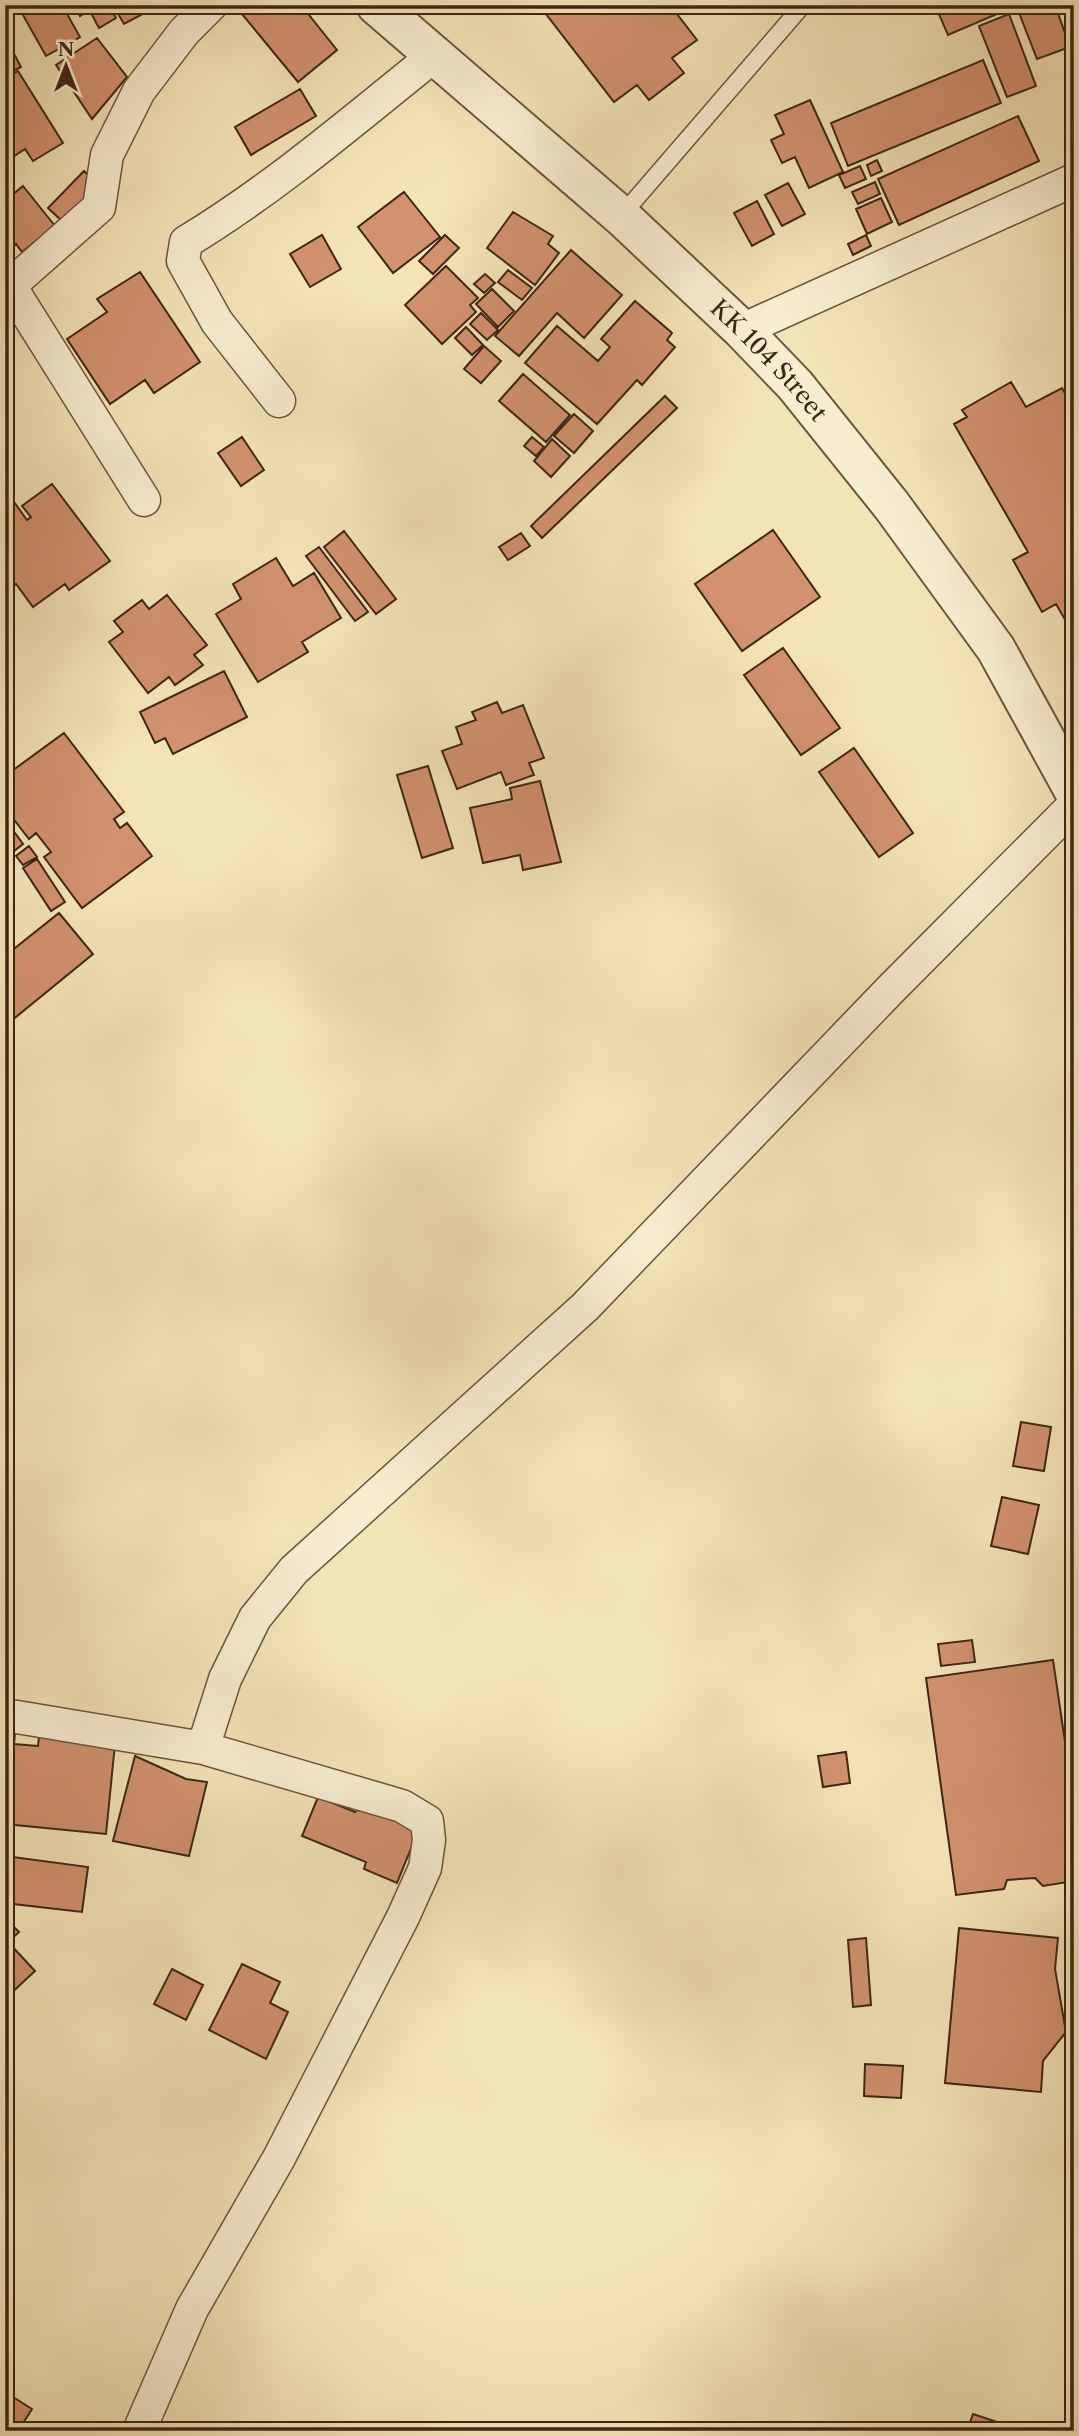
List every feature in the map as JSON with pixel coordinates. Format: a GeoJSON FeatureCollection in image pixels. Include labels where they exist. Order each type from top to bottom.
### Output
{"type":"FeatureCollection","features":[{"type":"Feature","properties":{"kind":"street"},"geometry":{"type":"LineString","coordinates":[[144,500],[8,288],[99,206],[107,155],[139,91],[184,32],[211,5]]}},
{"type":"Feature","properties":{"kind":"street","name":"KK 104 Street"},"geometry":{"type":"LineString","coordinates":[[376,5],[621,216],[743,330],[795,385],[892,506],[996,649],[1074,791]]}},
{"type":"Feature","properties":{"kind":"street"},"geometry":{"type":"LineString","coordinates":[[279,401],[217,322],[183,261],[186,242],[235,212],[296,167],[436,54]]}},
{"type":"Feature","properties":{"kind":"street"},"geometry":{"type":"LineString","coordinates":[[743,330],[1074,180]]}},
{"type":"Feature","properties":{"kind":"street"},"geometry":{"type":"LineString","coordinates":[[203,1748],[225,1679],[255,1618],[294,1570],[585,1307],[890,990],[1074,805]]}},
{"type":"Feature","properties":{"kind":"street"},"geometry":{"type":"LineString","coordinates":[[5,1715],[203,1748],[402,1806],[427,1821],[429,1840],[425,1868],[403,1917],[279,2158],[192,2309],[139,2431]]}},
{"type":"Feature","properties":{"kind":"lane"},"geometry":{"type":"LineString","coordinates":[[621,216],[803,5]]}},
{"type":"Feature","properties":{"kind":"building"},"geometry":{"type":"Polygon","coordinates":[[[23,5],[62,5],[80,37],[46,56],[19,8],[23,5]]]}},
{"type":"Feature","properties":{"kind":"building"},"geometry":{"type":"Polygon","coordinates":[[[74,5],[92,5],[93,8],[80,16],[74,5]]]}},
{"type":"Feature","properties":{"kind":"building"},"geometry":{"type":"Polygon","coordinates":[[[100,5],[108,5],[116,18],[99,28],[90,11],[100,5]]]}},
{"type":"Feature","properties":{"kind":"building"},"geometry":{"type":"Polygon","coordinates":[[[113,5],[152,5],[154,8],[124,24],[113,5]]]}},
{"type":"Feature","properties":{"kind":"building"},"geometry":{"type":"Polygon","coordinates":[[[240,5],[301,5],[337,50],[298,82],[237,8],[240,5]]]}},
{"type":"Feature","properties":{"kind":"building"},"geometry":{"type":"Polygon","coordinates":[[[539,5],[670,5],[697,40],[672,58],[684,73],[649,100],[637,85],[614,102],[539,5]]]}},
{"type":"Feature","properties":{"kind":"building"},"geometry":{"type":"Polygon","coordinates":[[[935,5],[1001,5],[1004,11],[948,35],[935,5]]]}},
{"type":"Feature","properties":{"kind":"building"},"geometry":{"type":"Polygon","coordinates":[[[1016,5],[1055,5],[1070,47],[1037,59],[1016,5]]]}},
{"type":"Feature","properties":{"kind":"building"},"geometry":{"type":"Polygon","coordinates":[[[1009,14],[1036,86],[1007,97],[979,26],[1009,14]]]}},
{"type":"Feature","properties":{"kind":"building"},"geometry":{"type":"Polygon","coordinates":[[[97,38],[127,77],[92,119],[56,65],[97,38]]]}},
{"type":"Feature","properties":{"kind":"building"},"geometry":{"type":"Polygon","coordinates":[[[12,50],[21,67],[5,75],[5,53],[12,50]]]}},
{"type":"Feature","properties":{"kind":"building"},"geometry":{"type":"Polygon","coordinates":[[[983,60],[1001,103],[848,166],[831,123],[983,60]]]}},
{"type":"Feature","properties":{"kind":"building"},"geometry":{"type":"Polygon","coordinates":[[[18,71],[63,143],[33,161],[25,149],[10,159],[5,152],[9,145],[5,138],[5,78],[18,71]]]}},
{"type":"Feature","properties":{"kind":"building"},"geometry":{"type":"Polygon","coordinates":[[[300,89],[316,116],[251,155],[235,127],[300,89]]]}},
{"type":"Feature","properties":{"kind":"building"},"geometry":{"type":"Polygon","coordinates":[[[810,100],[843,172],[809,188],[795,157],[782,163],[771,140],[784,134],[775,115],[810,100]]]}},
{"type":"Feature","properties":{"kind":"building"},"geometry":{"type":"Polygon","coordinates":[[[1018,116],[1039,161],[899,225],[878,179],[1018,116]]]}},
{"type":"Feature","properties":{"kind":"building"},"geometry":{"type":"Polygon","coordinates":[[[877,160],[882,171],[871,176],[867,165],[877,160]]]}},
{"type":"Feature","properties":{"kind":"building"},"geometry":{"type":"Polygon","coordinates":[[[860,166],[866,179],[845,188],[839,175],[860,166]]]}},
{"type":"Feature","properties":{"kind":"building"},"geometry":{"type":"Polygon","coordinates":[[[84,171],[98,185],[62,221],[48,208],[84,171]]]}},
{"type":"Feature","properties":{"kind":"building"},"geometry":{"type":"Polygon","coordinates":[[[875,182],[880,194],[858,204],[852,192],[875,182]]]}},
{"type":"Feature","properties":{"kind":"building"},"geometry":{"type":"Polygon","coordinates":[[[788,183],[805,214],[782,226],[765,195],[788,183]]]}},
{"type":"Feature","properties":{"kind":"building"},"geometry":{"type":"Polygon","coordinates":[[[23,186],[55,226],[22,252],[16,244],[5,252],[5,201],[23,186]]]}},
{"type":"Feature","properties":{"kind":"building"},"geometry":{"type":"Polygon","coordinates":[[[404,192],[440,237],[393,273],[358,227],[404,192]]]}},
{"type":"Feature","properties":{"kind":"building"},"geometry":{"type":"Polygon","coordinates":[[[881,198],[892,222],[867,234],[856,209],[881,198]]]}},
{"type":"Feature","properties":{"kind":"building"},"geometry":{"type":"Polygon","coordinates":[[[757,201],[774,234],[752,246],[734,213],[757,201]]]}},
{"type":"Feature","properties":{"kind":"building"},"geometry":{"type":"Polygon","coordinates":[[[513,212],[553,236],[548,244],[559,253],[535,285],[487,248],[513,212]]]}},
{"type":"Feature","properties":{"kind":"building"},"geometry":{"type":"Polygon","coordinates":[[[322,235],[341,269],[310,287],[290,254],[322,235]]]}},
{"type":"Feature","properties":{"kind":"building"},"geometry":{"type":"Polygon","coordinates":[[[445,235],[459,248],[433,274],[419,261],[445,235]]]}},
{"type":"Feature","properties":{"kind":"building"},"geometry":{"type":"Polygon","coordinates":[[[866,235],[871,246],[853,255],[848,244],[866,235]]]}},
{"type":"Feature","properties":{"kind":"building"},"geometry":{"type":"Polygon","coordinates":[[[571,250],[622,295],[584,338],[557,313],[519,356],[495,336],[571,250]]]}},
{"type":"Feature","properties":{"kind":"building"},"geometry":{"type":"Polygon","coordinates":[[[446,266],[478,298],[470,305],[476,312],[442,344],[405,305],[446,266]]]}},
{"type":"Feature","properties":{"kind":"building"},"geometry":{"type":"Polygon","coordinates":[[[508,270],[532,288],[522,300],[498,282],[508,270]]]}},
{"type":"Feature","properties":{"kind":"building"},"geometry":{"type":"Polygon","coordinates":[[[140,272],[200,362],[154,393],[145,380],[110,404],[67,339],[107,312],[97,299],[140,272]]]}},
{"type":"Feature","properties":{"kind":"building"},"geometry":{"type":"Polygon","coordinates":[[[485,274],[495,283],[484,293],[474,284],[485,274]]]}},
{"type":"Feature","properties":{"kind":"building"},"geometry":{"type":"Polygon","coordinates":[[[492,289],[514,311],[498,327],[476,304],[492,289]]]}},
{"type":"Feature","properties":{"kind":"building"},"geometry":{"type":"Polygon","coordinates":[[[635,301],[672,333],[667,340],[675,347],[642,385],[637,380],[597,424],[525,363],[557,326],[598,361],[610,347],[601,339],[635,301]]]}},
{"type":"Feature","properties":{"kind":"building"},"geometry":{"type":"Polygon","coordinates":[[[481,313],[498,330],[487,340],[470,324],[481,313]]]}},
{"type":"Feature","properties":{"kind":"building"},"geometry":{"type":"Polygon","coordinates":[[[466,327],[483,345],[472,355],[455,338],[466,327]]]}},
{"type":"Feature","properties":{"kind":"building"},"geometry":{"type":"Polygon","coordinates":[[[484,346],[501,361],[481,383],[464,369],[484,346]]]}},
{"type":"Feature","properties":{"kind":"building"},"geometry":{"type":"Polygon","coordinates":[[[523,374],[570,415],[546,442],[499,401],[523,374]]]}},
{"type":"Feature","properties":{"kind":"building"},"geometry":{"type":"Polygon","coordinates":[[[1011,382],[1026,407],[1062,388],[1074,409],[1074,635],[1056,604],[1042,612],[1013,560],[1028,552],[954,424],[967,417],[962,410],[1011,382]]]}},
{"type":"Feature","properties":{"kind":"building"},"geometry":{"type":"Polygon","coordinates":[[[665,396],[677,408],[542,538],[531,526],[665,396]]]}},
{"type":"Feature","properties":{"kind":"building"},"geometry":{"type":"Polygon","coordinates":[[[574,414],[593,431],[574,453],[554,436],[574,414]]]}},
{"type":"Feature","properties":{"kind":"building"},"geometry":{"type":"Polygon","coordinates":[[[242,437],[264,470],[241,486],[218,453],[242,437]]]}},
{"type":"Feature","properties":{"kind":"building"},"geometry":{"type":"Polygon","coordinates":[[[532,437],[544,447],[536,456],[524,446],[532,437]]]}},
{"type":"Feature","properties":{"kind":"building"},"geometry":{"type":"Polygon","coordinates":[[[552,439],[570,456],[551,477],[534,461],[552,439]]]}},
{"type":"Feature","properties":{"kind":"building"},"geometry":{"type":"Polygon","coordinates":[[[52,484],[110,561],[69,590],[65,584],[33,607],[16,584],[10,589],[5,583],[5,509],[14,502],[27,520],[31,517],[22,506],[52,484]]]}},
{"type":"Feature","properties":{"kind":"building"},"geometry":{"type":"Polygon","coordinates":[[[773,530],[820,597],[742,651],[695,584],[773,530]]]}},
{"type":"Feature","properties":{"kind":"building"},"geometry":{"type":"Polygon","coordinates":[[[344,531],[396,599],[376,614],[324,547],[344,531]]]}},
{"type":"Feature","properties":{"kind":"building"},"geometry":{"type":"Polygon","coordinates":[[[521,533],[530,546],[508,560],[499,547],[521,533]]]}},
{"type":"Feature","properties":{"kind":"building"},"geometry":{"type":"Polygon","coordinates":[[[319,547],[368,612],[355,621],[306,556],[319,547]]]}},
{"type":"Feature","properties":{"kind":"building"},"geometry":{"type":"Polygon","coordinates":[[[276,558],[293,586],[314,573],[341,618],[302,642],[308,652],[258,682],[216,614],[241,599],[233,584],[276,558]]]}},
{"type":"Feature","properties":{"kind":"building"},"geometry":{"type":"Polygon","coordinates":[[[167,595],[207,645],[194,655],[203,665],[175,685],[169,677],[148,693],[109,642],[123,632],[114,621],[142,600],[149,609],[167,595]]]}},
{"type":"Feature","properties":{"kind":"building"},"geometry":{"type":"Polygon","coordinates":[[[783,648],[840,728],[801,755],[744,675],[783,648]]]}},
{"type":"Feature","properties":{"kind":"building"},"geometry":{"type":"Polygon","coordinates":[[[224,671],[247,717],[173,754],[165,738],[155,743],[140,712],[224,671]]]}},
{"type":"Feature","properties":{"kind":"building"},"geometry":{"type":"Polygon","coordinates":[[[497,702],[502,713],[523,705],[544,758],[529,763],[534,775],[506,785],[501,772],[457,789],[442,751],[462,744],[456,727],[476,720],[472,712],[497,702]]]}},
{"type":"Feature","properties":{"kind":"building"},"geometry":{"type":"Polygon","coordinates":[[[64,733],[124,812],[114,819],[120,828],[127,823],[152,856],[82,908],[44,857],[51,852],[36,833],[29,839],[5,808],[5,776],[64,733]]]}},
{"type":"Feature","properties":{"kind":"building"},"geometry":{"type":"Polygon","coordinates":[[[854,748],[913,833],[879,857],[819,772],[854,748]]]}},
{"type":"Feature","properties":{"kind":"building"},"geometry":{"type":"Polygon","coordinates":[[[428,766],[453,848],[422,858],[397,775],[428,766]]]}},
{"type":"Feature","properties":{"kind":"building"},"geometry":{"type":"Polygon","coordinates":[[[540,781],[561,862],[523,870],[520,855],[483,863],[470,808],[512,799],[510,788],[540,781]]]}},
{"type":"Feature","properties":{"kind":"building"},"geometry":{"type":"Polygon","coordinates":[[[10,826],[23,844],[14,851],[5,839],[5,829],[10,826]]]}},
{"type":"Feature","properties":{"kind":"building"},"geometry":{"type":"Polygon","coordinates":[[[29,846],[37,857],[23,865],[16,856],[29,846]]]}},
{"type":"Feature","properties":{"kind":"building"},"geometry":{"type":"Polygon","coordinates":[[[37,859],[65,902],[51,911],[23,868],[37,859]]]}},
{"type":"Feature","properties":{"kind":"building"},"geometry":{"type":"Polygon","coordinates":[[[59,913],[93,954],[5,1026],[5,956],[59,913]]]}},
{"type":"Feature","properties":{"kind":"building"},"geometry":{"type":"Polygon","coordinates":[[[1021,1422],[1051,1427],[1044,1471],[1013,1466],[1021,1422]]]}},
{"type":"Feature","properties":{"kind":"building"},"geometry":{"type":"Polygon","coordinates":[[[1002,1497],[1039,1505],[1028,1554],[991,1546],[1002,1497]]]}},
{"type":"Feature","properties":{"kind":"building"},"geometry":{"type":"Polygon","coordinates":[[[972,1640],[975,1662],[941,1666],[938,1644],[972,1640]]]}},
{"type":"Feature","properties":{"kind":"building"},"geometry":{"type":"Polygon","coordinates":[[[1053,1660],[1074,1803],[1074,1881],[1043,1886],[1035,1878],[1007,1880],[1004,1889],[956,1895],[926,1678],[1053,1660]]]}},
{"type":"Feature","properties":{"kind":"building"},"geometry":{"type":"Polygon","coordinates":[[[5,1732],[15,1733],[14,1744],[38,1746],[39,1736],[115,1744],[106,1834],[5,1824],[5,1732]]]}},
{"type":"Feature","properties":{"kind":"building"},"geometry":{"type":"Polygon","coordinates":[[[846,1752],[850,1783],[823,1787],[818,1756],[846,1752]]]}},
{"type":"Feature","properties":{"kind":"building"},"geometry":{"type":"Polygon","coordinates":[[[135,1756],[186,1779],[207,1782],[189,1856],[113,1841],[135,1756]]]}},
{"type":"Feature","properties":{"kind":"building"},"geometry":{"type":"Polygon","coordinates":[[[375,1787],[427,1809],[397,1883],[364,1869],[366,1862],[302,1836],[318,1797],[355,1812],[375,1787]]]}},
{"type":"Feature","properties":{"kind":"building"},"geometry":{"type":"Polygon","coordinates":[[[5,1856],[88,1867],[82,1912],[5,1903],[5,1856]]]}},
{"type":"Feature","properties":{"kind":"building"},"geometry":{"type":"Polygon","coordinates":[[[5,1918],[19,1932],[8,1942],[35,1971],[5,1999],[5,1918]]]}},
{"type":"Feature","properties":{"kind":"building"},"geometry":{"type":"Polygon","coordinates":[[[959,1928],[1058,1938],[1055,1969],[1066,2032],[1043,2061],[1041,2092],[945,2083],[959,1928]]]}},
{"type":"Feature","properties":{"kind":"building"},"geometry":{"type":"Polygon","coordinates":[[[866,1938],[871,2005],[853,2007],[848,1940],[866,1938]]]}},
{"type":"Feature","properties":{"kind":"building"},"geometry":{"type":"Polygon","coordinates":[[[242,1964],[280,1982],[270,2003],[288,2012],[266,2059],[209,2030],[242,1964]]]}},
{"type":"Feature","properties":{"kind":"building"},"geometry":{"type":"Polygon","coordinates":[[[172,1969],[203,1985],[186,2020],[154,2004],[172,1969]]]}},
{"type":"Feature","properties":{"kind":"building"},"geometry":{"type":"Polygon","coordinates":[[[865,2064],[903,2066],[901,2098],[864,2096],[865,2064]]]}},
{"type":"Feature","properties":{"kind":"building"},"geometry":{"type":"Polygon","coordinates":[[[5,2392],[32,2409],[18,2431],[5,2431],[5,2392]]]}},
{"type":"Feature","properties":{"kind":"building"},"geometry":{"type":"Polygon","coordinates":[[[973,2414],[1024,2431],[967,2431],[973,2414]]]}}]}
